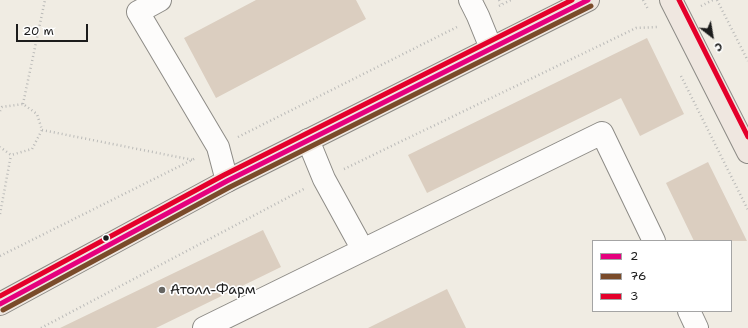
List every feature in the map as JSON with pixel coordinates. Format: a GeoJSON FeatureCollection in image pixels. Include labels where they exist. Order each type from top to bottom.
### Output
{"type":"FeatureCollection","features":[{"type":"Feature","properties":{"kind":"main road"},"geometry":{"type":"LineString","coordinates":[[0,304],[227,181],[588,0]]}},
{"type":"Feature","properties":{"kind":"main road"},"geometry":{"type":"LineString","coordinates":[[671,0],[748,152]]}},
{"type":"Feature","properties":{"kind":"lane"},"geometry":{"type":"LineString","coordinates":[[160,0],[138,12],[218,147],[227,181]]}},
{"type":"Feature","properties":{"kind":"lane"},"geometry":{"type":"LineString","coordinates":[[474,8],[491,48]]}},
{"type":"Feature","properties":{"kind":"lane"},"geometry":{"type":"LineString","coordinates":[[204,328],[602,133],[654,240]]}},
{"type":"Feature","properties":{"kind":"lane"},"geometry":{"type":"LineString","coordinates":[[308,140],[324,179],[363,250]]}},
{"type":"Feature","properties":{"kind":"lane"},"geometry":{"type":"LineString","coordinates":[[689,312],[697,328]]}},
{"type":"Feature","properties":{"kind":"path"},"geometry":{"type":"LineString","coordinates":[[23,104],[45,0]]}},
{"type":"Feature","properties":{"kind":"path"},"geometry":{"type":"LineString","coordinates":[[499,0],[502,4]]}},
{"type":"Feature","properties":{"kind":"path"},"geometry":{"type":"LineString","coordinates":[[0,256],[218,147],[474,8],[502,4],[511,0]]}},
{"type":"Feature","properties":{"kind":"path"},"geometry":{"type":"LineString","coordinates":[[717,0],[748,61]]}},
{"type":"Feature","properties":{"kind":"path"},"geometry":{"type":"LineString","coordinates":[[678,70],[748,210]]}},
{"type":"Feature","properties":{"kind":"path"},"geometry":{"type":"LineString","coordinates":[[0,111],[2,107],[23,104],[37,114],[42,130],[32,149],[11,154],[0,147]]}},
{"type":"Feature","properties":{"kind":"path"},"geometry":{"type":"LineString","coordinates":[[42,130],[193,160]]}},
{"type":"Feature","properties":{"kind":"path"},"geometry":{"type":"LineString","coordinates":[[0,214],[11,154]]}},
{"type":"Feature","properties":{"kind":"building"},"geometry":{"type":"Polygon","coordinates":[[[256,0],[356,0],[366,19],[216,98],[184,38],[256,0]]]}},
{"type":"Feature","properties":{"kind":"building"},"geometry":{"type":"Polygon","coordinates":[[[647,38],[684,114],[640,136],[621,98],[427,193],[408,155],[647,38]]]}},
{"type":"Feature","properties":{"kind":"building"},"geometry":{"type":"Polygon","coordinates":[[[708,162],[747,241],[694,240],[666,183],[708,162]]]}},
{"type":"Feature","properties":{"kind":"building"},"geometry":{"type":"Polygon","coordinates":[[[263,230],[281,267],[156,328],[60,328],[263,230]]]}},
{"type":"Feature","properties":{"kind":"building"},"geometry":{"type":"Polygon","coordinates":[[[447,289],[466,328],[368,328],[447,289]]]}},
{"type":"Feature","properties":{"kind":"transit line","name":"3"},"geometry":{"type":"LineString","coordinates":[[0,296],[224,175],[572,0]]}},
{"type":"Feature","properties":{"kind":"transit line","name":"2"},"geometry":{"type":"LineString","coordinates":[[0,304],[227,181],[588,0]]}},
{"type":"Feature","properties":{"kind":"transit line","name":"3"},"geometry":{"type":"LineString","coordinates":[[679,0],[748,137]]}},
{"type":"Feature","properties":{"kind":"transit line","name":"76"},"geometry":{"type":"LineString","coordinates":[[3,310],[230,187],[591,6]]}},
{"type":"Feature","properties":{"kind":"place","name":"Атолл-Фарм"},"geometry":{"type":"Point","coordinates":[162,290]}}]}
